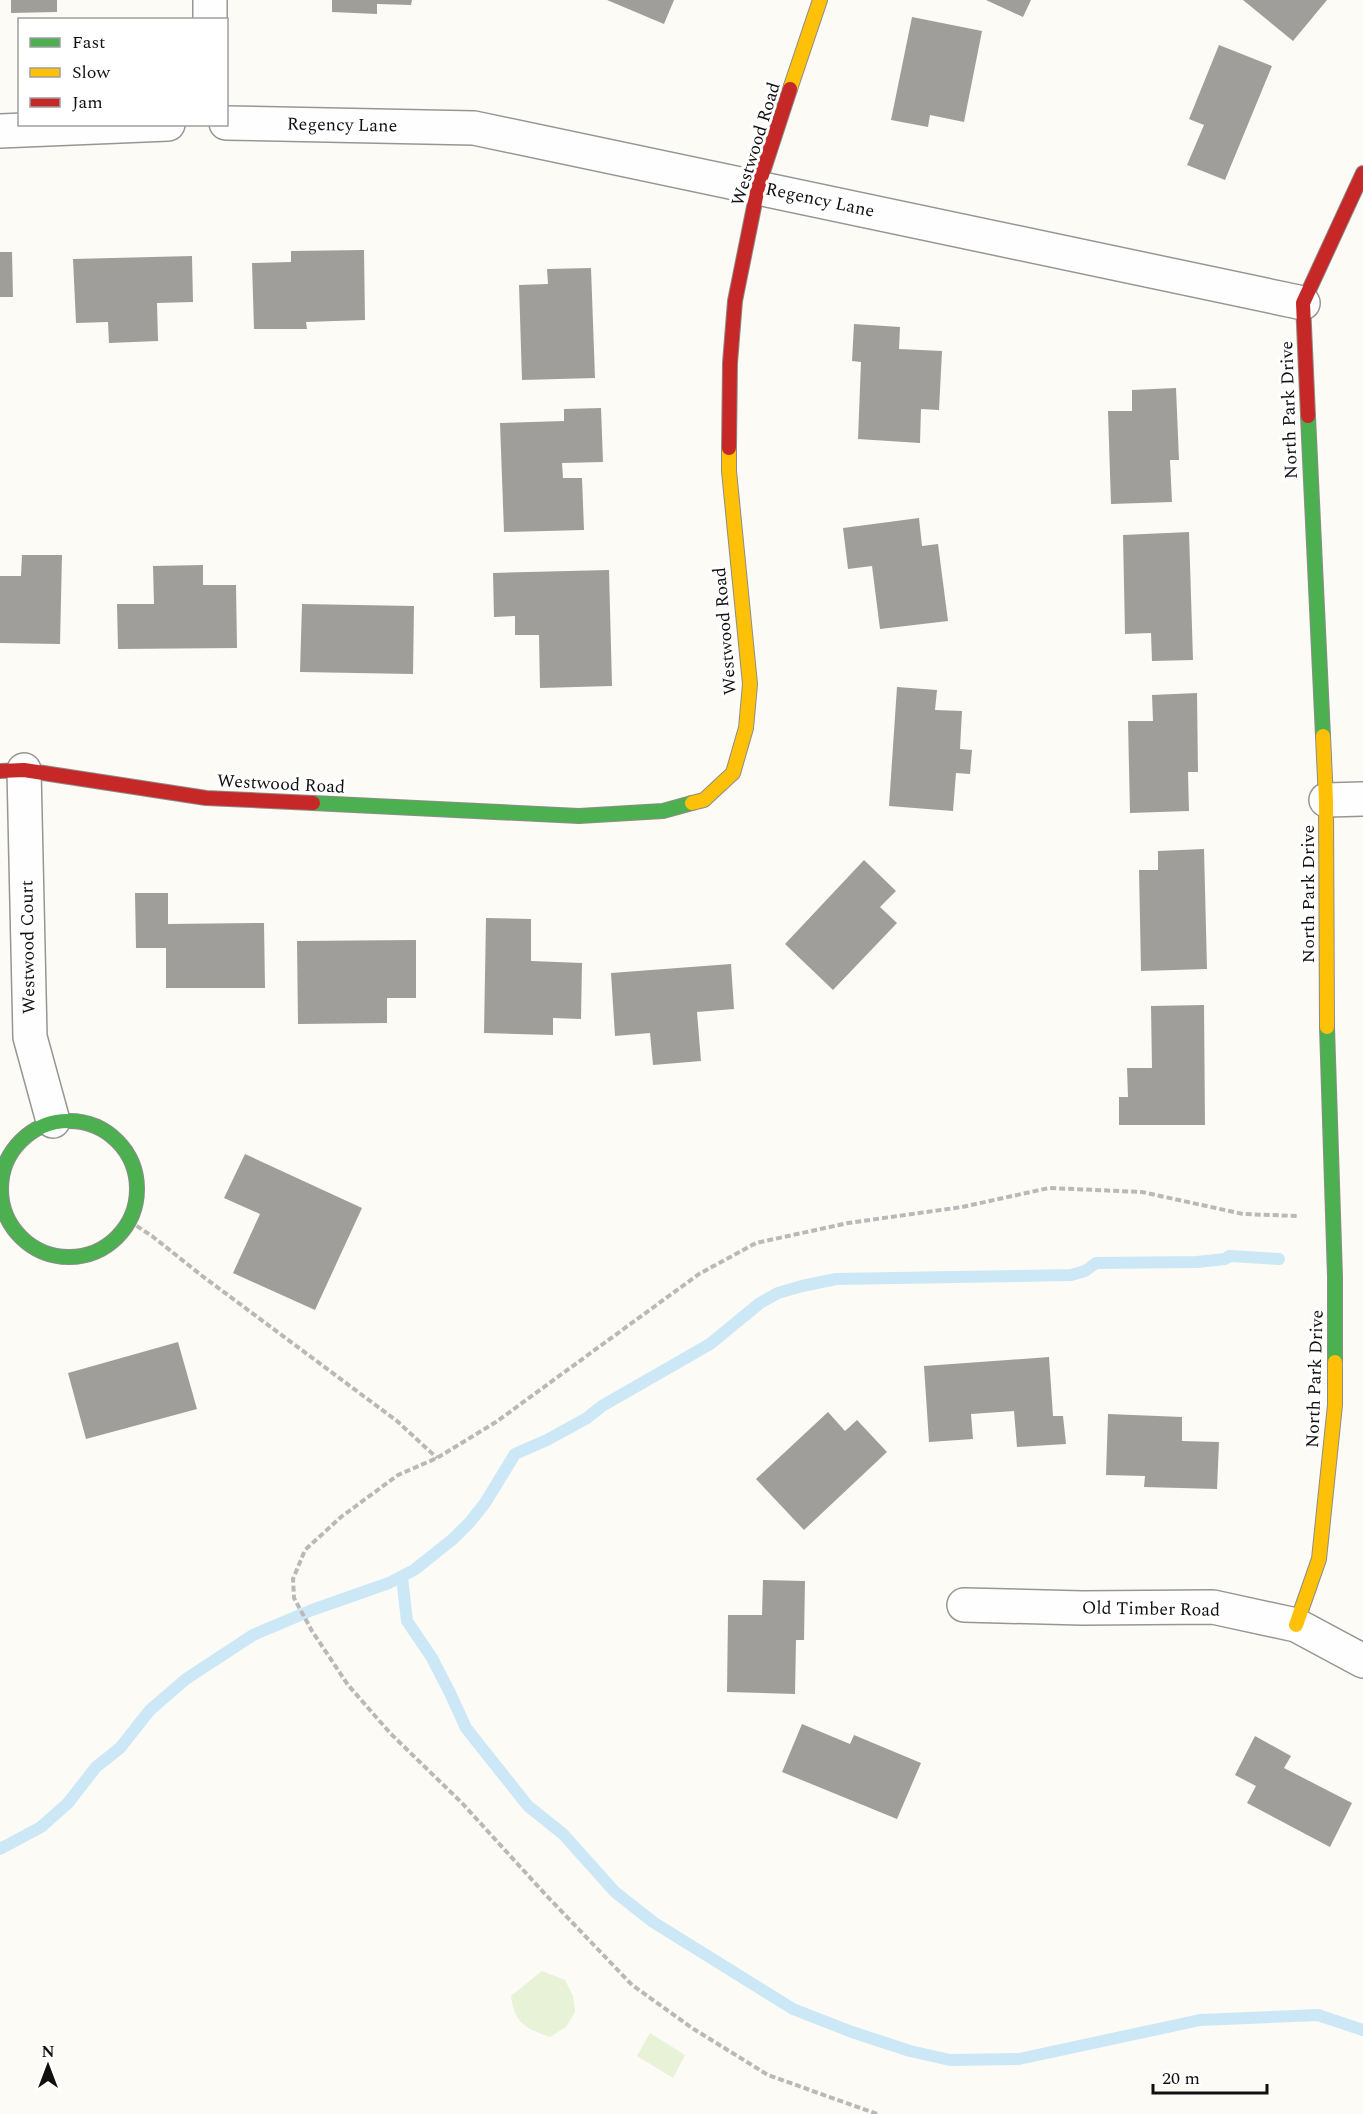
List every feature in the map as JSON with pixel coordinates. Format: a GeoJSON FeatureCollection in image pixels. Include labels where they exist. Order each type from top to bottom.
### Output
{"type":"FeatureCollection","features":[{"type":"Feature","properties":{"kind":"street"},"geometry":{"type":"LineString","coordinates":[[210,0],[210,18]]}},
{"type":"Feature","properties":{"kind":"street","name":"Westwood Road"},"geometry":{"type":"LineString","coordinates":[[12,771],[206,798],[579,816],[663,811],[704,800],[733,773],[746,728],[750,684],[729,471],[730,363],[735,301],[759,187],[820,0]]}},
{"type":"Feature","properties":{"kind":"street","name":"Regency Lane"},"geometry":{"type":"LineString","coordinates":[[228,123],[474,128],[1303,303]]}},
{"type":"Feature","properties":{"kind":"street"},"geometry":{"type":"LineString","coordinates":[[0,131],[120,126]]}},
{"type":"Feature","properties":{"kind":"street","name":"North Park Drive"},"geometry":{"type":"LineString","coordinates":[[1296,1625],[1318,1559],[1335,1405],[1335,1277],[1327,1032],[1326,800],[1303,303],[1363,173]]}},
{"type":"Feature","properties":{"kind":"street","name":"Westwood Court"},"geometry":{"type":"LineString","coordinates":[[12,771],[30,1037],[53,1121]]}},
{"type":"Feature","properties":{"kind":"street"},"geometry":{"type":"LineString","coordinates":[[1326,800],[1363,799]]}},
{"type":"Feature","properties":{"kind":"street"},"geometry":{"type":"LineString","coordinates":[[76,1120],[97,1126],[116,1138],[129,1155],[137,1175],[138,1198],[129,1221],[118,1237],[100,1250],[80,1256],[56,1256],[34,1248],[17,1233],[4,1213],[0,1190],[3,1167],[15,1146],[32,1131],[53,1121],[76,1120]]}},
{"type":"Feature","properties":{"kind":"street","name":"Old Timber Road"},"geometry":{"type":"LineString","coordinates":[[964,1605],[1082,1608],[1214,1606],[1296,1625],[1363,1660]]}},
{"type":"Feature","properties":{"kind":"path"},"geometry":{"type":"LineString","coordinates":[[877,2114],[768,2075],[692,2028],[632,1985],[462,1803],[391,1734],[348,1686],[312,1631],[294,1598],[293,1579],[305,1550],[341,1517],[398,1475],[437,1458],[496,1422],[699,1274],[756,1243],[848,1223],[962,1207],[1049,1188],[1142,1192],[1243,1214],[1303,1216]]}},
{"type":"Feature","properties":{"kind":"path"},"geometry":{"type":"LineString","coordinates":[[129,1221],[397,1421],[437,1458]]}},
{"type":"Feature","properties":{"kind":"green space"},"geometry":{"type":"Polygon","coordinates":[[[542,1971],[565,1980],[573,1996],[575,2012],[566,2027],[550,2037],[523,2024],[515,2013],[511,1996],[542,1971]]]}},
{"type":"Feature","properties":{"kind":"green space"},"geometry":{"type":"Polygon","coordinates":[[[650,2033],[685,2055],[673,2078],[637,2056],[650,2033]]]}},
{"type":"Feature","properties":{"kind":"building"},"geometry":{"type":"Polygon","coordinates":[[[11,0],[57,0],[57,12],[11,13],[11,0]]]}},
{"type":"Feature","properties":{"kind":"building"},"geometry":{"type":"Polygon","coordinates":[[[332,0],[412,0],[411,5],[377,4],[377,14],[332,12],[332,0]]]}},
{"type":"Feature","properties":{"kind":"building"},"geometry":{"type":"Polygon","coordinates":[[[607,0],[674,0],[664,24],[607,0]]]}},
{"type":"Feature","properties":{"kind":"building"},"geometry":{"type":"Polygon","coordinates":[[[986,0],[1031,0],[1023,17],[986,0]]]}},
{"type":"Feature","properties":{"kind":"building"},"geometry":{"type":"Polygon","coordinates":[[[1243,0],[1327,0],[1293,41],[1243,0]]]}},
{"type":"Feature","properties":{"kind":"building"},"geometry":{"type":"Polygon","coordinates":[[[912,17],[982,31],[964,122],[930,115],[928,127],[891,120],[912,17]]]}},
{"type":"Feature","properties":{"kind":"building"},"geometry":{"type":"Polygon","coordinates":[[[1219,45],[1272,66],[1225,180],[1187,165],[1204,125],[1189,119],[1219,45]]]}},
{"type":"Feature","properties":{"kind":"building"},"geometry":{"type":"Polygon","coordinates":[[[364,250],[365,320],[306,322],[307,329],[254,329],[252,263],[291,262],[291,251],[364,250]]]}},
{"type":"Feature","properties":{"kind":"building"},"geometry":{"type":"Polygon","coordinates":[[[0,252],[12,252],[13,297],[0,297],[0,252]]]}},
{"type":"Feature","properties":{"kind":"building"},"geometry":{"type":"Polygon","coordinates":[[[192,256],[193,302],[157,303],[158,341],[109,343],[108,322],[76,323],[73,259],[192,256]]]}},
{"type":"Feature","properties":{"kind":"building"},"geometry":{"type":"Polygon","coordinates":[[[591,268],[595,378],[522,380],[519,285],[548,284],[547,269],[591,268]]]}},
{"type":"Feature","properties":{"kind":"building"},"geometry":{"type":"Polygon","coordinates":[[[854,324],[900,327],[899,349],[942,351],[939,410],[921,409],[920,443],[858,439],[861,362],[852,361],[854,324]]]}},
{"type":"Feature","properties":{"kind":"building"},"geometry":{"type":"Polygon","coordinates":[[[1176,388],[1179,460],[1170,460],[1172,502],[1111,504],[1108,411],[1132,411],[1132,390],[1176,388]]]}},
{"type":"Feature","properties":{"kind":"building"},"geometry":{"type":"Polygon","coordinates":[[[601,408],[603,462],[562,463],[563,478],[582,478],[584,530],[504,532],[500,423],[564,421],[564,409],[601,408]]]}},
{"type":"Feature","properties":{"kind":"building"},"geometry":{"type":"Polygon","coordinates":[[[919,518],[922,546],[938,544],[948,621],[880,629],[872,566],[848,569],[843,528],[919,518]]]}},
{"type":"Feature","properties":{"kind":"building"},"geometry":{"type":"Polygon","coordinates":[[[1189,532],[1193,660],[1152,661],[1151,633],[1125,634],[1123,535],[1189,532]]]}},
{"type":"Feature","properties":{"kind":"building"},"geometry":{"type":"Polygon","coordinates":[[[22,555],[62,555],[60,644],[0,643],[0,576],[21,576],[22,555]]]}},
{"type":"Feature","properties":{"kind":"building"},"geometry":{"type":"Polygon","coordinates":[[[203,565],[203,585],[236,585],[237,648],[118,649],[117,604],[154,604],[153,566],[203,565]]]}},
{"type":"Feature","properties":{"kind":"building"},"geometry":{"type":"Polygon","coordinates":[[[609,570],[612,686],[540,688],[539,635],[515,635],[515,616],[494,617],[493,573],[609,570]]]}},
{"type":"Feature","properties":{"kind":"building"},"geometry":{"type":"Polygon","coordinates":[[[302,604],[414,606],[413,674],[300,672],[302,604]]]}},
{"type":"Feature","properties":{"kind":"building"},"geometry":{"type":"Polygon","coordinates":[[[897,687],[937,690],[935,710],[962,711],[960,749],[972,750],[970,774],[956,773],[953,811],[889,806],[897,687]]]}},
{"type":"Feature","properties":{"kind":"building"},"geometry":{"type":"Polygon","coordinates":[[[1197,693],[1198,772],[1188,772],[1189,811],[1130,813],[1128,721],[1153,721],[1152,695],[1197,693]]]}},
{"type":"Feature","properties":{"kind":"building"},"geometry":{"type":"Polygon","coordinates":[[[1204,849],[1207,969],[1141,971],[1139,870],[1158,870],[1158,851],[1204,849]]]}},
{"type":"Feature","properties":{"kind":"building"},"geometry":{"type":"Polygon","coordinates":[[[864,860],[896,891],[880,907],[897,923],[833,990],[785,944],[864,860]]]}},
{"type":"Feature","properties":{"kind":"building"},"geometry":{"type":"Polygon","coordinates":[[[135,893],[168,893],[168,924],[264,923],[265,988],[166,988],[166,948],[136,948],[135,893]]]}},
{"type":"Feature","properties":{"kind":"building"},"geometry":{"type":"Polygon","coordinates":[[[486,918],[531,919],[531,961],[582,963],[581,1019],[553,1018],[553,1035],[484,1033],[486,918]]]}},
{"type":"Feature","properties":{"kind":"building"},"geometry":{"type":"Polygon","coordinates":[[[416,940],[416,998],[387,998],[387,1023],[298,1024],[297,941],[416,940]]]}},
{"type":"Feature","properties":{"kind":"building"},"geometry":{"type":"Polygon","coordinates":[[[731,964],[734,1009],[697,1012],[701,1061],[653,1065],[650,1033],[615,1036],[611,973],[731,964]]]}},
{"type":"Feature","properties":{"kind":"building"},"geometry":{"type":"Polygon","coordinates":[[[1204,1005],[1205,1125],[1119,1125],[1119,1097],[1128,1097],[1127,1068],[1152,1068],[1151,1006],[1204,1005]]]}},
{"type":"Feature","properties":{"kind":"building"},"geometry":{"type":"Polygon","coordinates":[[[245,1154],[362,1208],[315,1310],[233,1273],[260,1214],[224,1198],[245,1154]]]}},
{"type":"Feature","properties":{"kind":"building"},"geometry":{"type":"Polygon","coordinates":[[[178,1342],[197,1409],[86,1439],[68,1373],[178,1342]]]}},
{"type":"Feature","properties":{"kind":"building"},"geometry":{"type":"Polygon","coordinates":[[[1049,1357],[1053,1416],[1063,1416],[1066,1444],[1017,1447],[1014,1411],[971,1414],[973,1439],[929,1442],[924,1366],[1049,1357]]]}},
{"type":"Feature","properties":{"kind":"building"},"geometry":{"type":"Polygon","coordinates":[[[828,1412],[845,1431],[857,1420],[887,1452],[804,1530],[756,1479],[828,1412]]]}},
{"type":"Feature","properties":{"kind":"building"},"geometry":{"type":"Polygon","coordinates":[[[1108,1414],[1182,1417],[1182,1441],[1219,1442],[1217,1489],[1144,1487],[1145,1476],[1106,1475],[1108,1414]]]}},
{"type":"Feature","properties":{"kind":"building"},"geometry":{"type":"Polygon","coordinates":[[[763,1580],[805,1581],[804,1640],[796,1640],[795,1694],[727,1692],[728,1615],[762,1615],[763,1580]]]}},
{"type":"Feature","properties":{"kind":"building"},"geometry":{"type":"Polygon","coordinates":[[[802,1724],[850,1744],[854,1735],[921,1763],[897,1819],[782,1772],[802,1724]]]}},
{"type":"Feature","properties":{"kind":"building"},"geometry":{"type":"Polygon","coordinates":[[[1255,1736],[1291,1756],[1284,1768],[1352,1803],[1330,1847],[1247,1803],[1256,1786],[1235,1775],[1255,1736]]]}},
{"type":"Feature","properties":{"kind":"waterway"},"geometry":{"type":"LineString","coordinates":[[0,1849],[41,1827],[68,1803],[96,1767],[120,1748],[150,1710],[186,1679],[253,1635],[312,1610],[389,1583],[414,1570],[453,1539],[470,1522],[485,1503],[515,1454],[587,1418],[602,1406],[710,1344],[760,1303],[778,1293],[836,1279],[1071,1275],[1085,1271],[1096,1263],[1197,1262],[1225,1259],[1229,1256],[1279,1259]]}},
{"type":"Feature","properties":{"kind":"waterway"},"geometry":{"type":"LineString","coordinates":[[402,1577],[407,1621],[432,1658],[466,1728],[528,1806],[563,1834],[615,1892],[653,1922],[793,2009],[910,2051],[950,2060],[1019,2059],[1200,2020],[1318,2015],[1363,2030]]}},
{"type":"Feature","properties":{"kind":"traffic: fast"},"geometry":{"type":"LineString","coordinates":[[1308,416],[1323,736]]}},
{"type":"Feature","properties":{"kind":"traffic: fast"},"geometry":{"type":"LineString","coordinates":[[313,803],[579,816],[663,811],[692,803]]}},
{"type":"Feature","properties":{"kind":"traffic: fast"},"geometry":{"type":"LineString","coordinates":[[1327,1027],[1335,1277],[1335,1362]]}},
{"type":"Feature","properties":{"kind":"traffic: fast"},"geometry":{"type":"LineString","coordinates":[[69,1121],[95,1126],[107,1132],[117,1141],[126,1151],[132,1163],[137,1189],[132,1215],[126,1227],[117,1237],[107,1246],[95,1252],[69,1257],[43,1252],[31,1246],[21,1237],[12,1227],[6,1215],[1,1189],[6,1163],[12,1151],[21,1141],[31,1132],[43,1126],[69,1121]]}},
{"type":"Feature","properties":{"kind":"traffic: slow"},"geometry":{"type":"LineString","coordinates":[[790,89],[820,0]]}},
{"type":"Feature","properties":{"kind":"traffic: slow"},"geometry":{"type":"LineString","coordinates":[[692,803],[704,800],[733,773],[746,728],[750,684],[729,471],[729,448]]}},
{"type":"Feature","properties":{"kind":"traffic: slow"},"geometry":{"type":"LineString","coordinates":[[1323,736],[1326,800],[1327,1027]]}},
{"type":"Feature","properties":{"kind":"traffic: slow"},"geometry":{"type":"LineString","coordinates":[[1296,1625],[1319,1559],[1335,1405],[1335,1362]]}},
{"type":"Feature","properties":{"kind":"traffic: jam"},"geometry":{"type":"LineString","coordinates":[[729,448],[730,363],[735,301],[758,187],[790,89]]}},
{"type":"Feature","properties":{"kind":"traffic: jam"},"geometry":{"type":"LineString","coordinates":[[1308,416],[1303,303],[1363,173]]}},
{"type":"Feature","properties":{"kind":"traffic: jam"},"geometry":{"type":"LineString","coordinates":[[0,771],[24,770],[206,798],[313,803]]}}]}
